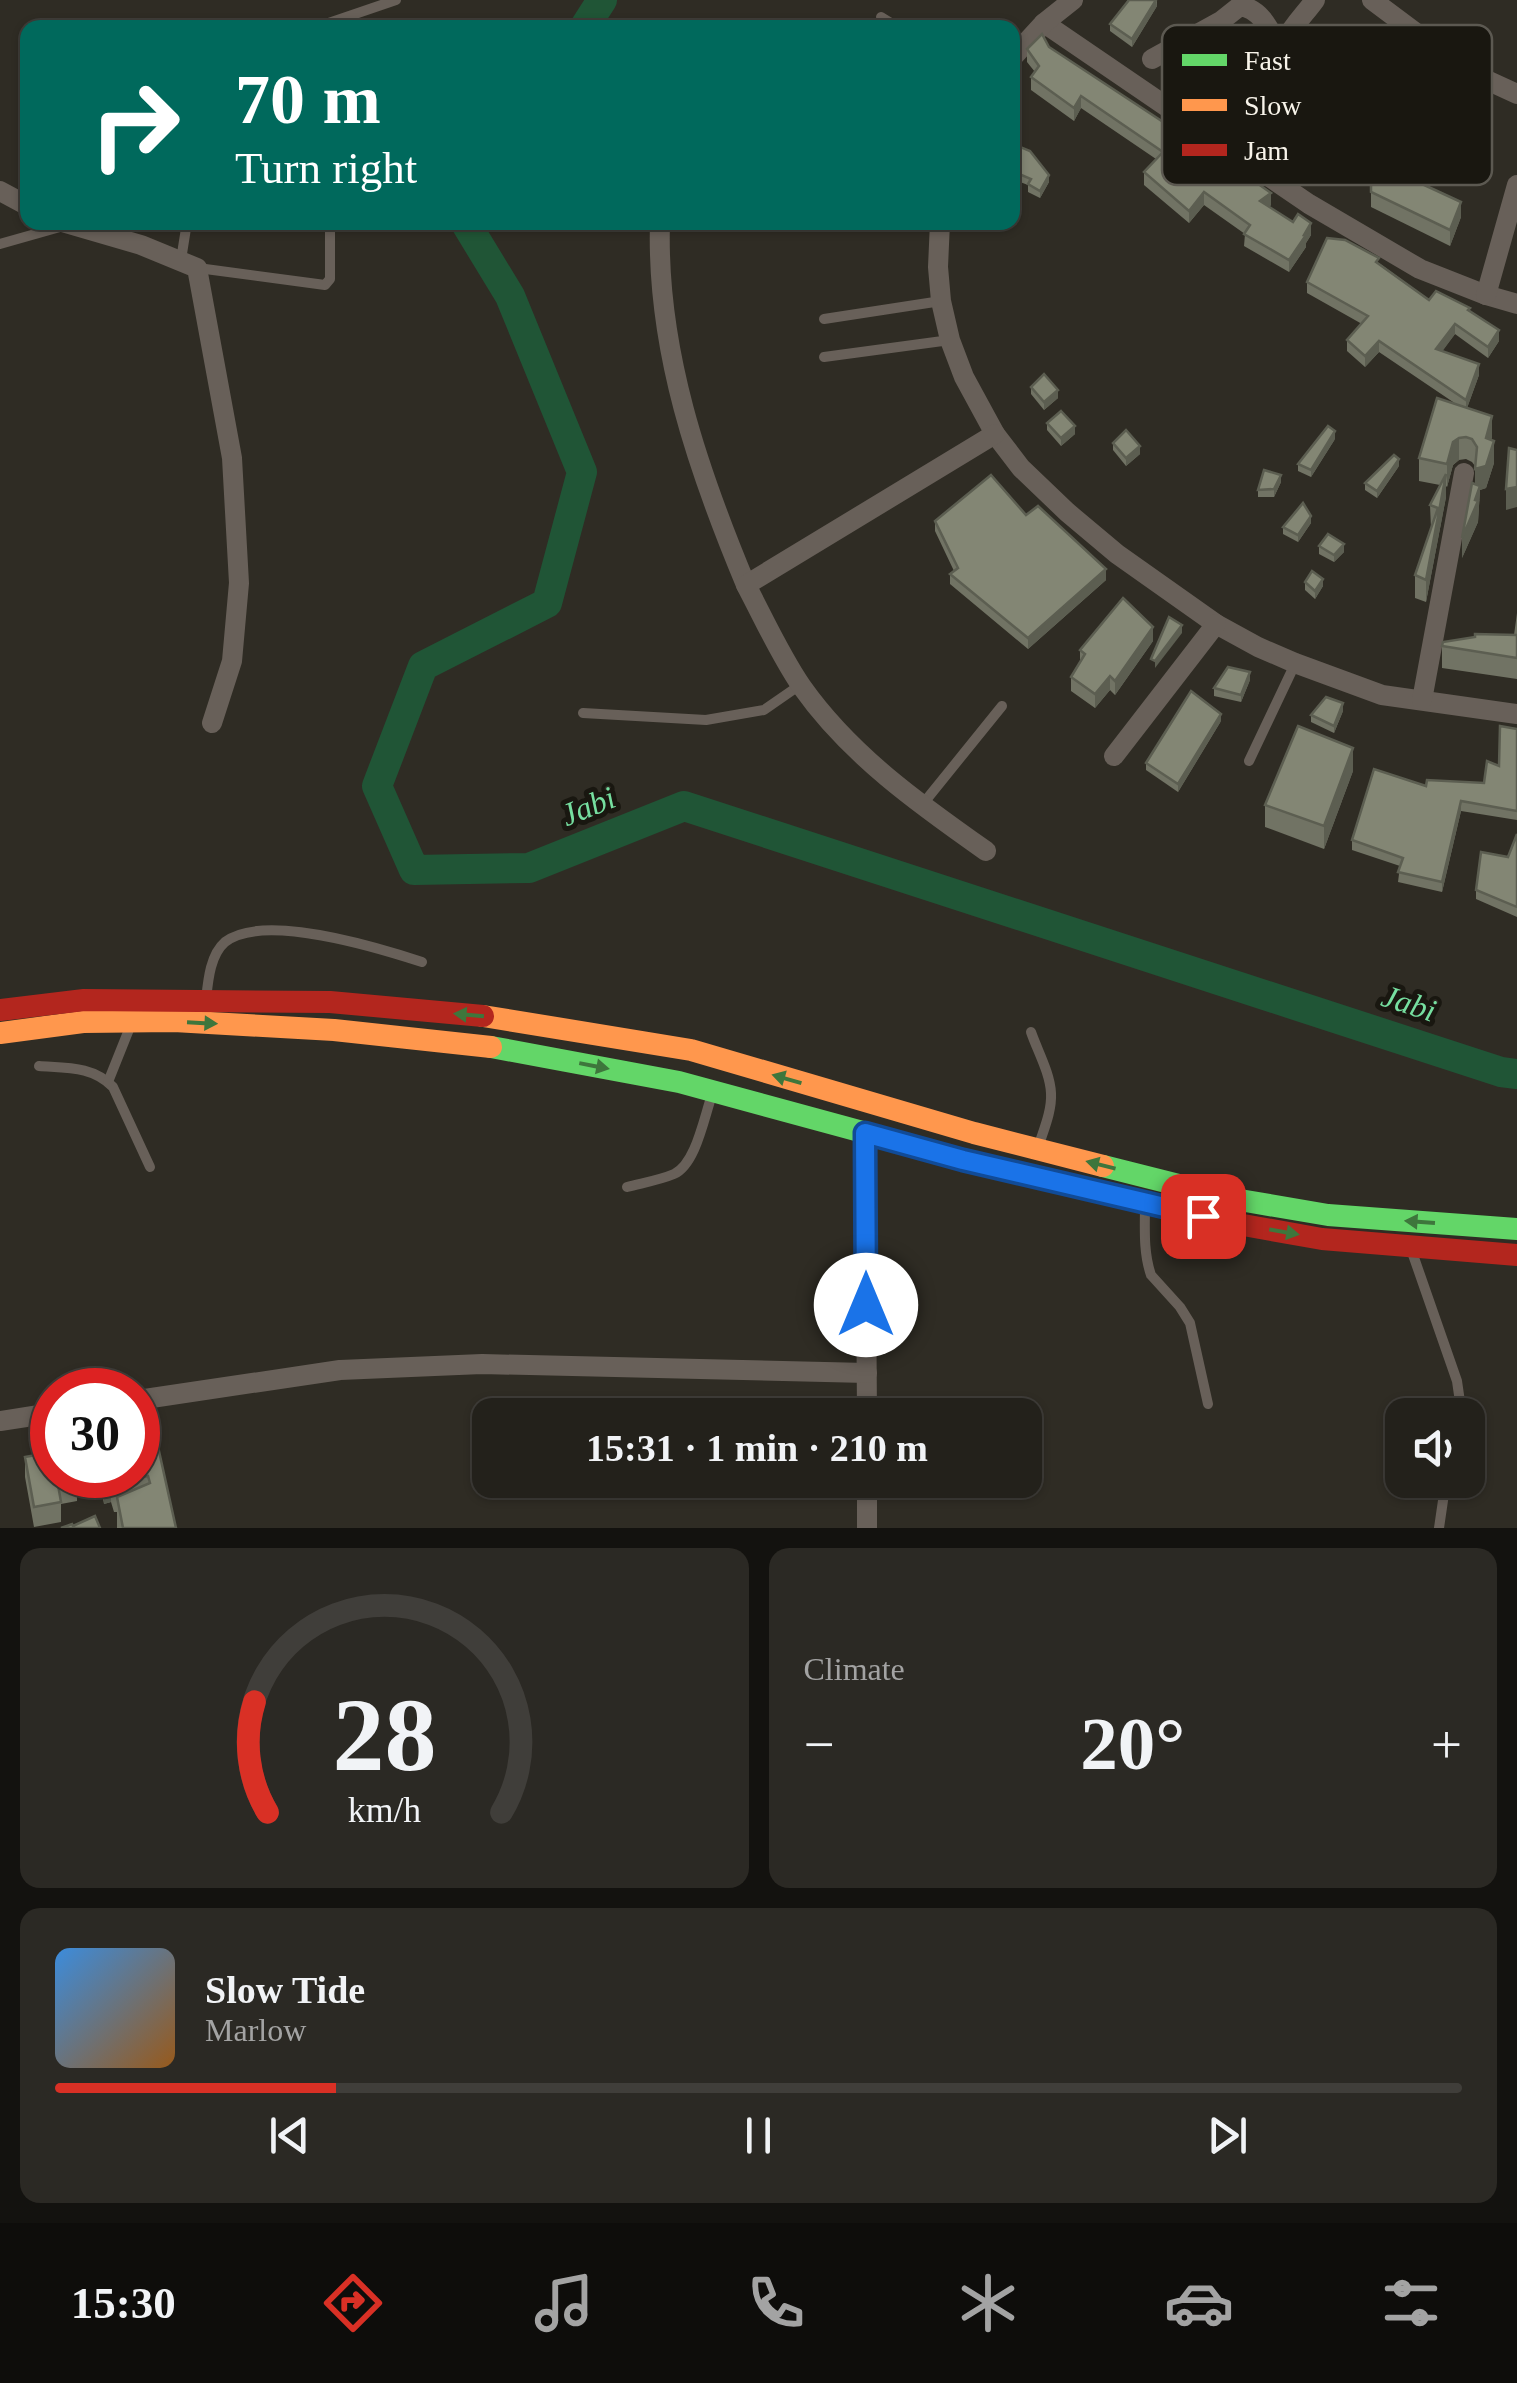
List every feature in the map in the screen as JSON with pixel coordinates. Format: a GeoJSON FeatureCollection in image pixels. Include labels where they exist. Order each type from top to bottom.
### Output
{"type":"FeatureCollection","features":[{"type":"Feature","properties":{"kind":"main road"},"geometry":{"type":"LineString","coordinates":[[0,1010],[84,1000],[137,1014],[502,1048],[679,1082],[963,1160],[1232,1222],[1322,1239],[1517,1256]]}},
{"type":"Feature","properties":{"kind":"main road"},"geometry":{"type":"LineString","coordinates":[[0,1033],[206,1001],[330,1002],[501,1018],[690,1050],[974,1133],[1234,1198],[1328,1214],[1517,1229]]}},
{"type":"Feature","properties":{"kind":"street"},"geometry":{"type":"LineString","coordinates":[[1020,49],[1073,0]]}},
{"type":"Feature","properties":{"kind":"street"},"geometry":{"type":"LineString","coordinates":[[1298,25],[1316,0]]}},
{"type":"Feature","properties":{"kind":"street"},"geometry":{"type":"LineString","coordinates":[[1372,0],[1405,25]]}},
{"type":"Feature","properties":{"kind":"street"},"geometry":{"type":"LineString","coordinates":[[1212,25],[1248,4],[1267,25]]}},
{"type":"Feature","properties":{"kind":"street"},"geometry":{"type":"LineString","coordinates":[[1044,23],[1162,104]]}},
{"type":"Feature","properties":{"kind":"street"},"geometry":{"type":"LineString","coordinates":[[1152,59],[1162,53]]}},
{"type":"Feature","properties":{"kind":"street"},"geometry":{"type":"LineString","coordinates":[[1492,83],[1517,94]]}},
{"type":"Feature","properties":{"kind":"street"},"geometry":{"type":"LineString","coordinates":[[1281,185],[1420,269],[1517,304]]}},
{"type":"Feature","properties":{"kind":"street"},"geometry":{"type":"LineString","coordinates":[[1486,295],[1517,185]]}},
{"type":"Feature","properties":{"kind":"street"},"geometry":{"type":"LineString","coordinates":[[87,230],[141,245],[189,265],[232,458],[239,584],[232,662],[212,723]]}},
{"type":"Feature","properties":{"kind":"street"},"geometry":{"type":"LineString","coordinates":[[660,230],[666,321],[682,406],[708,489],[746,585],[800,684],[846,739],[921,806],[986,851]]}},
{"type":"Feature","properties":{"kind":"street"},"geometry":{"type":"LineString","coordinates":[[940,230],[941,301],[950,340],[964,377],[995,434],[1021,468],[1117,554],[1216,624],[1296,663],[1382,694],[1517,714]]}},
{"type":"Feature","properties":{"kind":"street"},"geometry":{"type":"LineString","coordinates":[[746,585],[995,434]]}},
{"type":"Feature","properties":{"kind":"street"},"geometry":{"type":"LineString","coordinates":[[1422,700],[1464,473]]}},
{"type":"Feature","properties":{"kind":"street"},"geometry":{"type":"LineString","coordinates":[[1114,756],[1216,624]]}},
{"type":"Feature","properties":{"kind":"street"},"geometry":{"type":"LineString","coordinates":[[865,1133],[867,1398]]}},
{"type":"Feature","properties":{"kind":"street"},"geometry":{"type":"LineString","coordinates":[[160,1397],[340,1370],[482,1364],[867,1374]]}},
{"type":"Feature","properties":{"kind":"street"},"geometry":{"type":"LineString","coordinates":[[0,1421],[30,1416]]}},
{"type":"Feature","properties":{"kind":"street"},"geometry":{"type":"LineString","coordinates":[[867,1498],[867,1528]]}},
{"type":"Feature","properties":{"kind":"lane"},"geometry":{"type":"LineString","coordinates":[[337,20],[396,0]]}},
{"type":"Feature","properties":{"kind":"lane"},"geometry":{"type":"LineString","coordinates":[[881,17],[886,20]]}},
{"type":"Feature","properties":{"kind":"lane"},"geometry":{"type":"LineString","coordinates":[[0,244],[46,230]]}},
{"type":"Feature","properties":{"kind":"lane"},"geometry":{"type":"LineString","coordinates":[[187,230],[189,265],[324,285],[330,279],[330,230]]}},
{"type":"Feature","properties":{"kind":"lane"},"geometry":{"type":"LineString","coordinates":[[824,319],[941,301]]}},
{"type":"Feature","properties":{"kind":"lane"},"geometry":{"type":"LineString","coordinates":[[824,357],[950,340]]}},
{"type":"Feature","properties":{"kind":"lane"},"geometry":{"type":"LineString","coordinates":[[1249,761],[1296,663]]}},
{"type":"Feature","properties":{"kind":"lane"},"geometry":{"type":"LineString","coordinates":[[583,713],[706,720],[764,710],[800,684]]}},
{"type":"Feature","properties":{"kind":"lane"},"geometry":{"type":"LineString","coordinates":[[921,806],[1002,706]]}},
{"type":"Feature","properties":{"kind":"lane"},"geometry":{"type":"LineString","coordinates":[[206,1001],[214,960],[223,944],[241,934],[316,934],[374,946],[422,962]]}},
{"type":"Feature","properties":{"kind":"lane"},"geometry":{"type":"LineString","coordinates":[[108,1082],[137,1014]]}},
{"type":"Feature","properties":{"kind":"lane"},"geometry":{"type":"LineString","coordinates":[[1031,1032],[1051,1095],[1038,1149]]}},
{"type":"Feature","properties":{"kind":"lane"},"geometry":{"type":"LineString","coordinates":[[39,1066],[88,1070],[108,1082],[150,1167]]}},
{"type":"Feature","properties":{"kind":"lane"},"geometry":{"type":"LineString","coordinates":[[627,1188],[686,1167],[713,1092]]}},
{"type":"Feature","properties":{"kind":"lane"},"geometry":{"type":"LineString","coordinates":[[1145,1202],[1149,1269],[1190,1323],[1208,1404]]}},
{"type":"Feature","properties":{"kind":"lane"},"geometry":{"type":"LineString","coordinates":[[1410,1246],[1459,1398]]}},
{"type":"Feature","properties":{"kind":"lane"},"geometry":{"type":"LineString","coordinates":[[1439,1528],[1443,1498]]}},
{"type":"Feature","properties":{"kind":"building"},"geometry":{"type":"Polygon","coordinates":[[[1129,0],[1156,0],[1132,39],[1110,24],[1129,0]]]}},
{"type":"Feature","properties":{"kind":"building"},"geometry":{"type":"Polygon","coordinates":[[[1042,34],[1049,47],[1162,121],[1162,151],[1081,96],[1074,108],[1031,77],[1039,66],[1027,49],[1042,34]]]}},
{"type":"Feature","properties":{"kind":"building"},"geometry":{"type":"Polygon","coordinates":[[[1020,147],[1030,151],[1049,175],[1040,191],[1028,184],[1031,179],[1020,174],[1020,147]]]}},
{"type":"Feature","properties":{"kind":"building"},"geometry":{"type":"Polygon","coordinates":[[[1162,153],[1162,185],[1260,185],[1271,193],[1260,201],[1293,222],[1298,214],[1311,223],[1289,260],[1244,234],[1250,225],[1204,192],[1189,211],[1144,172],[1162,153]]]}},
{"type":"Feature","properties":{"kind":"building"},"geometry":{"type":"Polygon","coordinates":[[[1424,185],[1461,202],[1450,230],[1371,192],[1371,186],[1424,185]]]}},
{"type":"Feature","properties":{"kind":"building"},"geometry":{"type":"Polygon","coordinates":[[[1327,238],[1345,240],[1379,258],[1376,262],[1429,300],[1436,291],[1470,308],[1499,330],[1488,347],[1455,324],[1436,349],[1479,364],[1466,400],[1379,341],[1365,356],[1347,340],[1368,316],[1307,282],[1327,238]]]}},
{"type":"Feature","properties":{"kind":"building"},"geometry":{"type":"Polygon","coordinates":[[[1044,374],[1058,390],[1044,402],[1031,387],[1044,374]]]}},
{"type":"Feature","properties":{"kind":"building"},"geometry":{"type":"Polygon","coordinates":[[[1437,398],[1492,416],[1486,438],[1494,441],[1486,466],[1475,469],[1477,447],[1466,437],[1453,442],[1447,464],[1419,458],[1437,398]]]}},
{"type":"Feature","properties":{"kind":"building"},"geometry":{"type":"Polygon","coordinates":[[[1061,411],[1075,426],[1061,438],[1047,423],[1061,411]]]}},
{"type":"Feature","properties":{"kind":"building"},"geometry":{"type":"Polygon","coordinates":[[[1328,426],[1335,431],[1311,470],[1298,464],[1328,426]]]}},
{"type":"Feature","properties":{"kind":"building"},"geometry":{"type":"Polygon","coordinates":[[[1126,430],[1140,446],[1126,458],[1113,443],[1126,430]]]}},
{"type":"Feature","properties":{"kind":"building"},"geometry":{"type":"Polygon","coordinates":[[[1509,448],[1517,450],[1517,487],[1506,489],[1509,448]]]}},
{"type":"Feature","properties":{"kind":"building"},"geometry":{"type":"Polygon","coordinates":[[[1394,455],[1399,459],[1377,491],[1365,483],[1394,455]]]}},
{"type":"Feature","properties":{"kind":"building"},"geometry":{"type":"Polygon","coordinates":[[[1264,470],[1281,475],[1274,489],[1258,490],[1264,470]]]}},
{"type":"Feature","properties":{"kind":"building"},"geometry":{"type":"Polygon","coordinates":[[[1446,474],[1426,580],[1415,575],[1438,508],[1430,505],[1446,474]]]}},
{"type":"Feature","properties":{"kind":"building"},"geometry":{"type":"Polygon","coordinates":[[[991,475],[1026,515],[1038,506],[1106,569],[1028,638],[950,574],[958,568],[935,521],[991,475]]]}},
{"type":"Feature","properties":{"kind":"building"},"geometry":{"type":"Polygon","coordinates":[[[1472,483],[1480,486],[1475,500],[1478,501],[1462,538],[1472,483]]]}},
{"type":"Feature","properties":{"kind":"building"},"geometry":{"type":"Polygon","coordinates":[[[1303,503],[1311,516],[1298,535],[1283,527],[1303,503]]]}},
{"type":"Feature","properties":{"kind":"building"},"geometry":{"type":"Polygon","coordinates":[[[1328,534],[1344,544],[1334,555],[1319,546],[1328,534]]]}},
{"type":"Feature","properties":{"kind":"building"},"geometry":{"type":"Polygon","coordinates":[[[1312,571],[1323,579],[1315,591],[1305,582],[1312,571]]]}},
{"type":"Feature","properties":{"kind":"building"},"geometry":{"type":"Polygon","coordinates":[[[1123,598],[1153,627],[1115,681],[1110,676],[1095,694],[1071,677],[1085,654],[1080,650],[1123,598]]]}},
{"type":"Feature","properties":{"kind":"building"},"geometry":{"type":"Polygon","coordinates":[[[1169,617],[1182,625],[1155,661],[1151,659],[1169,617]]]}},
{"type":"Feature","properties":{"kind":"building"},"geometry":{"type":"Polygon","coordinates":[[[1475,634],[1517,635],[1517,658],[1442,646],[1443,642],[1475,634]]]}},
{"type":"Feature","properties":{"kind":"building"},"geometry":{"type":"Polygon","coordinates":[[[1228,667],[1250,672],[1241,695],[1214,688],[1228,667]]]}},
{"type":"Feature","properties":{"kind":"building"},"geometry":{"type":"Polygon","coordinates":[[[1191,691],[1221,714],[1178,784],[1146,763],[1191,691]]]}},
{"type":"Feature","properties":{"kind":"building"},"geometry":{"type":"Polygon","coordinates":[[[1326,697],[1343,703],[1334,726],[1311,715],[1326,697]]]}},
{"type":"Feature","properties":{"kind":"building"},"geometry":{"type":"Polygon","coordinates":[[[1298,726],[1353,748],[1324,826],[1265,805],[1298,726]]]}},
{"type":"Feature","properties":{"kind":"building"},"geometry":{"type":"Polygon","coordinates":[[[1500,726],[1517,729],[1517,811],[1461,801],[1442,882],[1398,872],[1403,858],[1352,840],[1374,769],[1426,786],[1427,780],[1484,783],[1487,761],[1499,766],[1500,726]]]}},
{"type":"Feature","properties":{"kind":"building"},"geometry":{"type":"Polygon","coordinates":[[[1517,834],[1517,907],[1476,890],[1481,852],[1508,857],[1517,834]]]}},
{"type":"Feature","properties":{"kind":"building"},"geometry":{"type":"Polygon","coordinates":[[[30,1456],[30,1485],[25,1457],[30,1456]]]}},
{"type":"Feature","properties":{"kind":"building"},"geometry":{"type":"Polygon","coordinates":[[[160,1456],[176,1528],[123,1528],[117,1498],[160,1498],[160,1456]]]}},
{"type":"Feature","properties":{"kind":"building"},"geometry":{"type":"Polygon","coordinates":[[[32,1498],[60,1498],[61,1502],[34,1507],[32,1498]]]}},
{"type":"Feature","properties":{"kind":"building"},"geometry":{"type":"Polygon","coordinates":[[[95,1516],[100,1528],[61,1528],[73,1526],[95,1516]]]}},
{"type":"Feature","properties":{"kind":"waterway","name":"Jabi"},"geometry":{"type":"LineString","coordinates":[[589,20],[602,0]]}},
{"type":"Feature","properties":{"kind":"waterway","name":"Jabi"},"geometry":{"type":"LineString","coordinates":[[470,230],[510,296],[582,472],[547,603],[423,666],[377,786],[414,870],[529,868],[684,806],[1517,1074]]}},
{"type":"Feature","properties":{"kind":"traffic: fast"},"geometry":{"type":"LineString","coordinates":[[491,1047],[679,1082],[977,1163]]}},
{"type":"Feature","properties":{"kind":"traffic: fast"},"geometry":{"type":"LineString","coordinates":[[1103,1166],[1234,1199],[1328,1215],[1517,1229]]}},
{"type":"Feature","properties":{"kind":"traffic: slow"},"geometry":{"type":"LineString","coordinates":[[483,1016],[691,1050],[974,1133],[1103,1166]]}},
{"type":"Feature","properties":{"kind":"traffic: slow"},"geometry":{"type":"LineString","coordinates":[[0,1033],[83,1022],[174,1021],[334,1030],[491,1047]]}},
{"type":"Feature","properties":{"kind":"traffic: jam"},"geometry":{"type":"LineString","coordinates":[[0,1010],[84,1000],[330,1002],[483,1016]]}},
{"type":"Feature","properties":{"kind":"traffic: jam"},"geometry":{"type":"LineString","coordinates":[[977,1163],[1232,1223],[1322,1239],[1517,1255]]}},
{"type":"Feature","properties":{"kind":"route"},"geometry":{"type":"LineString","coordinates":[[866,1305],[865,1133],[1203,1216]]}}]}
